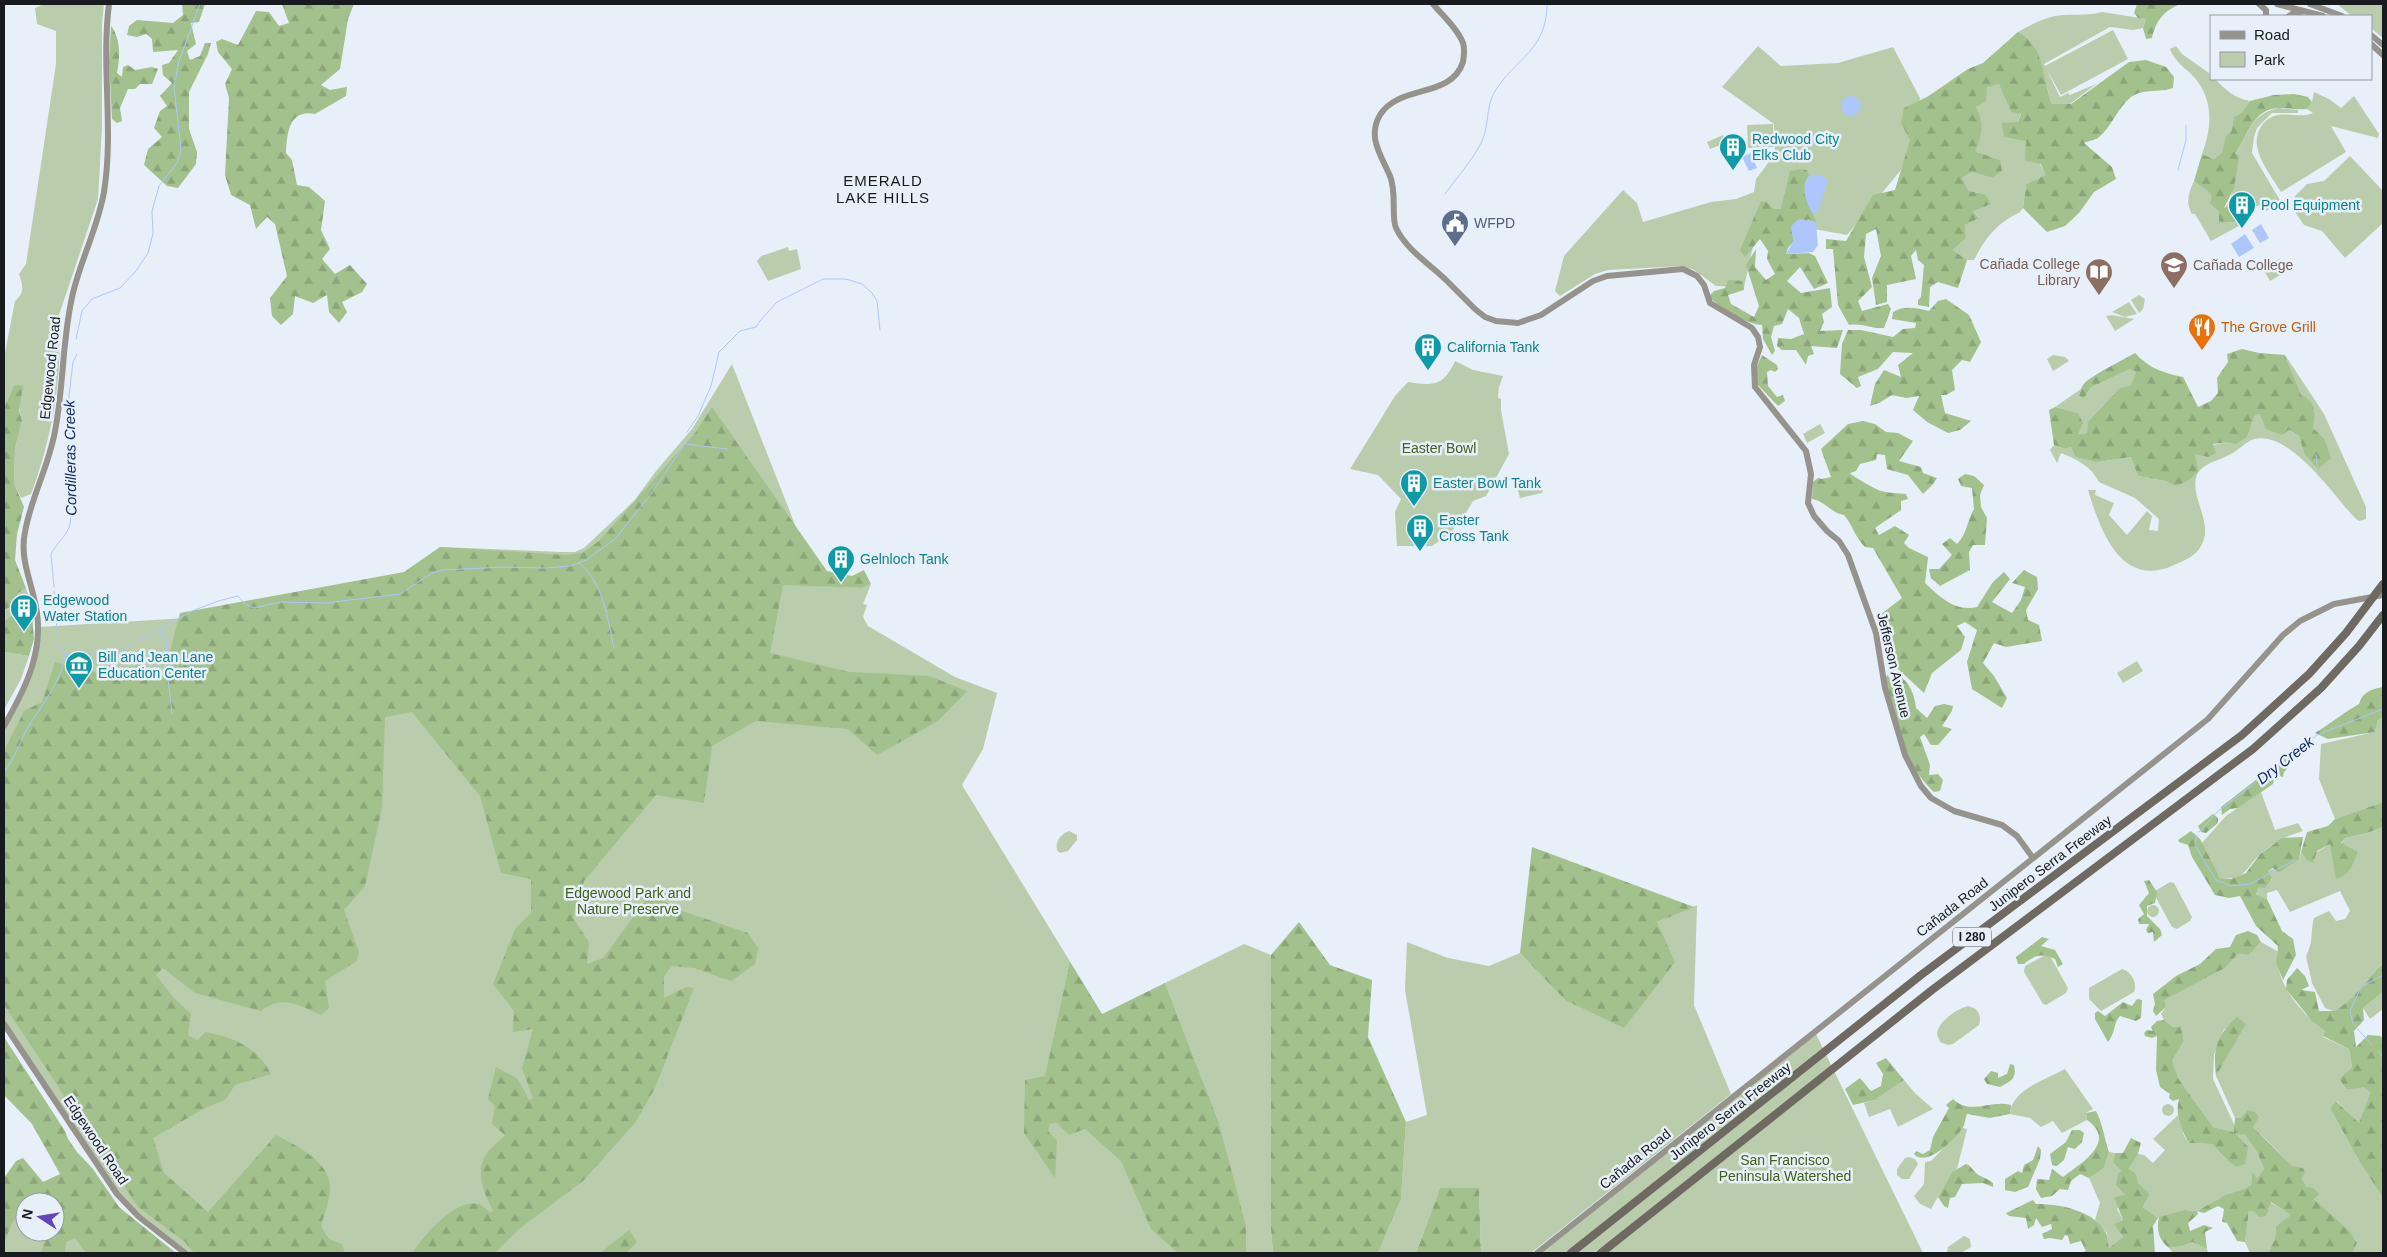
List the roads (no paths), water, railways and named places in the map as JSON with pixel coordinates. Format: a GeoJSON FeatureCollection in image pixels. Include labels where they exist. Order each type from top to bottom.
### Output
{"type":"FeatureCollection","features":[{"type":"Feature","properties":{"kind":"highway","name":"Junipero Serra Freeway"},"geometry":{"type":"LineString","coordinates":[[1571,1253],[1921,975],[2242,735],[2309,674],[2363,611],[2383,584]]}},
{"type":"Feature","properties":{"kind":"highway","name":"I 280"},"geometry":{"type":"LineString","coordinates":[[1601,1253],[1932,990],[2259,744],[2321,688],[2383,615]]}},
{"type":"Feature","properties":{"kind":"main road","name":"Edgewood Road"},"geometry":{"type":"LineString","coordinates":[[4,726],[27,683],[38,646],[39,626],[24,560],[24,532],[53,444],[58,419],[70,306],[104,191],[107,161],[106,40],[109,4]]}},
{"type":"Feature","properties":{"kind":"main road","name":"Jefferson Avenue"},"geometry":{"type":"LineString","coordinates":[[1433,4],[1463,43],[1464,54],[1461,65],[1452,78],[1446,83],[1410,95],[1392,104],[1381,114],[1374,131],[1376,147],[1393,183],[1394,226],[1404,240],[1475,309],[1485,317],[1496,321],[1518,323],[1541,315],[1593,281],[1607,276],[1684,269],[1700,280],[1710,303],[1752,328],[1758,337],[1760,347],[1754,365],[1756,387],[1806,451],[1811,474],[1808,503],[1814,516],[1826,531],[1839,541],[1848,555],[1876,633],[1885,688],[1909,763],[1921,786],[1931,798],[1954,811],[2002,825],[2017,836],[2033,858]]}},
{"type":"Feature","properties":{"kind":"main road"},"geometry":{"type":"LineString","coordinates":[[2259,4],[2266,10],[2266,15]]}},
{"type":"Feature","properties":{"kind":"main road"},"geometry":{"type":"LineString","coordinates":[[2277,4],[2320,15]]}},
{"type":"Feature","properties":{"kind":"main road"},"geometry":{"type":"LineString","coordinates":[[2310,4],[2339,15]]}},
{"type":"Feature","properties":{"kind":"main road"},"geometry":{"type":"LineString","coordinates":[[2290,15],[2295,12],[2320,15]]}},
{"type":"Feature","properties":{"kind":"main road"},"geometry":{"type":"LineString","coordinates":[[2372,36],[2383,45]]}},
{"type":"Feature","properties":{"kind":"main road"},"geometry":{"type":"LineString","coordinates":[[2372,45],[2383,55]]}},
{"type":"Feature","properties":{"kind":"main road","name":"Cañada Road"},"geometry":{"type":"LineString","coordinates":[[1537,1253],[2208,719],[2283,635],[2300,621],[2334,604],[2383,595]]}},
{"type":"Feature","properties":{"kind":"main road"},"geometry":{"type":"LineString","coordinates":[[4,719],[27,683]]}},
{"type":"Feature","properties":{"kind":"main road","name":"Edgewood Road"},"geometry":{"type":"LineString","coordinates":[[4,1024],[118,1194],[139,1217],[185,1253]]}},
{"type":"Feature","properties":{"kind":"water"},"geometry":{"type":"Polygon","coordinates":[[[1851,96],[1858,99],[1861,106],[1858,113],[1851,116],[1844,113],[1841,106],[1844,99],[1851,96]]]}},
{"type":"Feature","properties":{"kind":"water"},"geometry":{"type":"Polygon","coordinates":[[[1751,153],[1757,168],[1749,171],[1742,157],[1751,153]]]}},
{"type":"Feature","properties":{"kind":"water"},"geometry":{"type":"Polygon","coordinates":[[[1809,176],[1823,176],[1828,180],[1817,213],[1813,213],[1806,200],[1804,190],[1809,176]]]}},
{"type":"Feature","properties":{"kind":"water"},"geometry":{"type":"Polygon","coordinates":[[[1799,219],[1816,222],[1818,245],[1813,252],[1786,254],[1793,242],[1791,227],[1799,219]]]}},
{"type":"Feature","properties":{"kind":"water"},"geometry":{"type":"Polygon","coordinates":[[[2261,224],[2269,238],[2260,243],[2252,230],[2261,224]]]}},
{"type":"Feature","properties":{"kind":"water"},"geometry":{"type":"Polygon","coordinates":[[[2245,234],[2254,248],[2239,257],[2231,244],[2245,234]]]}},
{"type":"Feature","properties":{"kind":"waterway","name":"Cordilleras Creek"},"geometry":{"type":"LineString","coordinates":[[76,339],[82,311],[92,299],[120,288],[136,271],[148,253],[153,233],[152,211],[159,186],[177,163],[181,150],[174,87],[179,61],[200,4]]}},
{"type":"Feature","properties":{"kind":"waterway"},"geometry":{"type":"LineString","coordinates":[[1445,194],[1470,162],[1482,141],[1491,98],[1494,93],[1502,81],[1536,44],[1542,33],[1546,20],[1547,4]]}},
{"type":"Feature","properties":{"kind":"waterway"},"geometry":{"type":"LineString","coordinates":[[2178,170],[2186,140],[2186,125]]}},
{"type":"Feature","properties":{"kind":"waterway"},"geometry":{"type":"LineString","coordinates":[[687,432],[698,416],[711,386],[719,352],[740,331],[756,327],[777,302],[823,279],[846,279],[862,284],[872,293],[877,301],[880,330]]}},
{"type":"Feature","properties":{"kind":"waterway","name":"Cordilleras Creek"},"geometry":{"type":"LineString","coordinates":[[54,587],[51,554],[68,530],[71,519],[69,396],[73,362],[77,354]]}},
{"type":"Feature","properties":{"kind":"waterway"},"geometry":{"type":"LineString","coordinates":[[65,654],[80,658],[102,650],[124,649],[192,611],[238,596],[244,603],[254,608],[280,602],[325,603],[400,594],[432,573],[443,570],[570,566],[586,560],[615,539],[651,494],[687,441]]}},
{"type":"Feature","properties":{"kind":"waterway"},"geometry":{"type":"LineString","coordinates":[[685,444],[727,449]]}},
{"type":"Feature","properties":{"kind":"waterway"},"geometry":{"type":"LineString","coordinates":[[2316,455],[2318,471]]}},
{"type":"Feature","properties":{"kind":"waterway"},"geometry":{"type":"LineString","coordinates":[[579,563],[594,580],[599,590],[607,614],[614,648]]}},
{"type":"Feature","properties":{"kind":"waterway","name":"Cordilleras Creek"},"geometry":{"type":"LineString","coordinates":[[4,772],[14,757],[26,731],[55,685],[63,665],[65,654],[58,645],[54,591]]}},
{"type":"Feature","properties":{"kind":"waterway"},"geometry":{"type":"LineString","coordinates":[[159,631],[166,638],[167,656]]}},
{"type":"Feature","properties":{"kind":"waterway"},"geometry":{"type":"LineString","coordinates":[[166,661],[172,714]]}},
{"type":"Feature","properties":{"kind":"waterway","name":"Dry Creek"},"geometry":{"type":"LineString","coordinates":[[2199,832],[2217,812],[2317,735],[2383,709]]}},
{"type":"Feature","properties":{"kind":"waterway","name":"Dry Creek"},"geometry":{"type":"LineString","coordinates":[[2197,835],[2195,845],[2216,880],[2231,886],[2250,884],[2295,860]]}},
{"type":"Feature","properties":{"kind":"waterway"},"geometry":{"type":"LineString","coordinates":[[2372,1045],[2353,1024],[2350,1011],[2361,987],[2383,975]]}},
{"type":"Feature","properties":{"kind":"waterway"},"geometry":{"type":"LineString","coordinates":[[2378,1051],[2383,1057]]}},
{"type":"Feature","properties":{"kind":"place","name":"Redwood City Elks Club"},"geometry":{"type":"Point","coordinates":[1733,171]}},
{"type":"Feature","properties":{"kind":"place","name":"Pool Equipment"},"geometry":{"type":"Point","coordinates":[2242,229]}},
{"type":"Feature","properties":{"kind":"place","name":"WFPD"},"geometry":{"type":"Point","coordinates":[1455,247]}},
{"type":"Feature","properties":{"kind":"place","name":"Cañada College"},"geometry":{"type":"Point","coordinates":[2174,289]}},
{"type":"Feature","properties":{"kind":"place","name":"Cañada College Library"},"geometry":{"type":"Point","coordinates":[2099,296]}},
{"type":"Feature","properties":{"kind":"place","name":"The Grove Grill"},"geometry":{"type":"Point","coordinates":[2202,351]}},
{"type":"Feature","properties":{"kind":"place","name":"California Tank"},"geometry":{"type":"Point","coordinates":[1428,371]}},
{"type":"Feature","properties":{"kind":"place","name":"Easter Bowl Tank"},"geometry":{"type":"Point","coordinates":[1414,507]}},
{"type":"Feature","properties":{"kind":"place","name":"Easter Cross Tank"},"geometry":{"type":"Point","coordinates":[1420,552]}},
{"type":"Feature","properties":{"kind":"place","name":"Gelnloch Tank"},"geometry":{"type":"Point","coordinates":[841,583]}},
{"type":"Feature","properties":{"kind":"place","name":"Edgewood Water Station"},"geometry":{"type":"Point","coordinates":[24,632]}},
{"type":"Feature","properties":{"kind":"place","name":"Bill and Jean Lane Education Center"},"geometry":{"type":"Point","coordinates":[79,689]}},
{"type":"Feature","properties":{"kind":"district","name":"EMERALD LAKE HILLS"},"geometry":{"type":"Point","coordinates":[883,188]}},
{"type":"Feature","properties":{"kind":"park label","name":"Easter Bowl"},"geometry":{"type":"Point","coordinates":[1439,448]}},
{"type":"Feature","properties":{"kind":"park label","name":"Edgewood Park and Nature Preserve"},"geometry":{"type":"Point","coordinates":[628,902]}},
{"type":"Feature","properties":{"kind":"park label","name":"San Francisco Peninsula Watershed"},"geometry":{"type":"Point","coordinates":[1785,1168]}}]}
